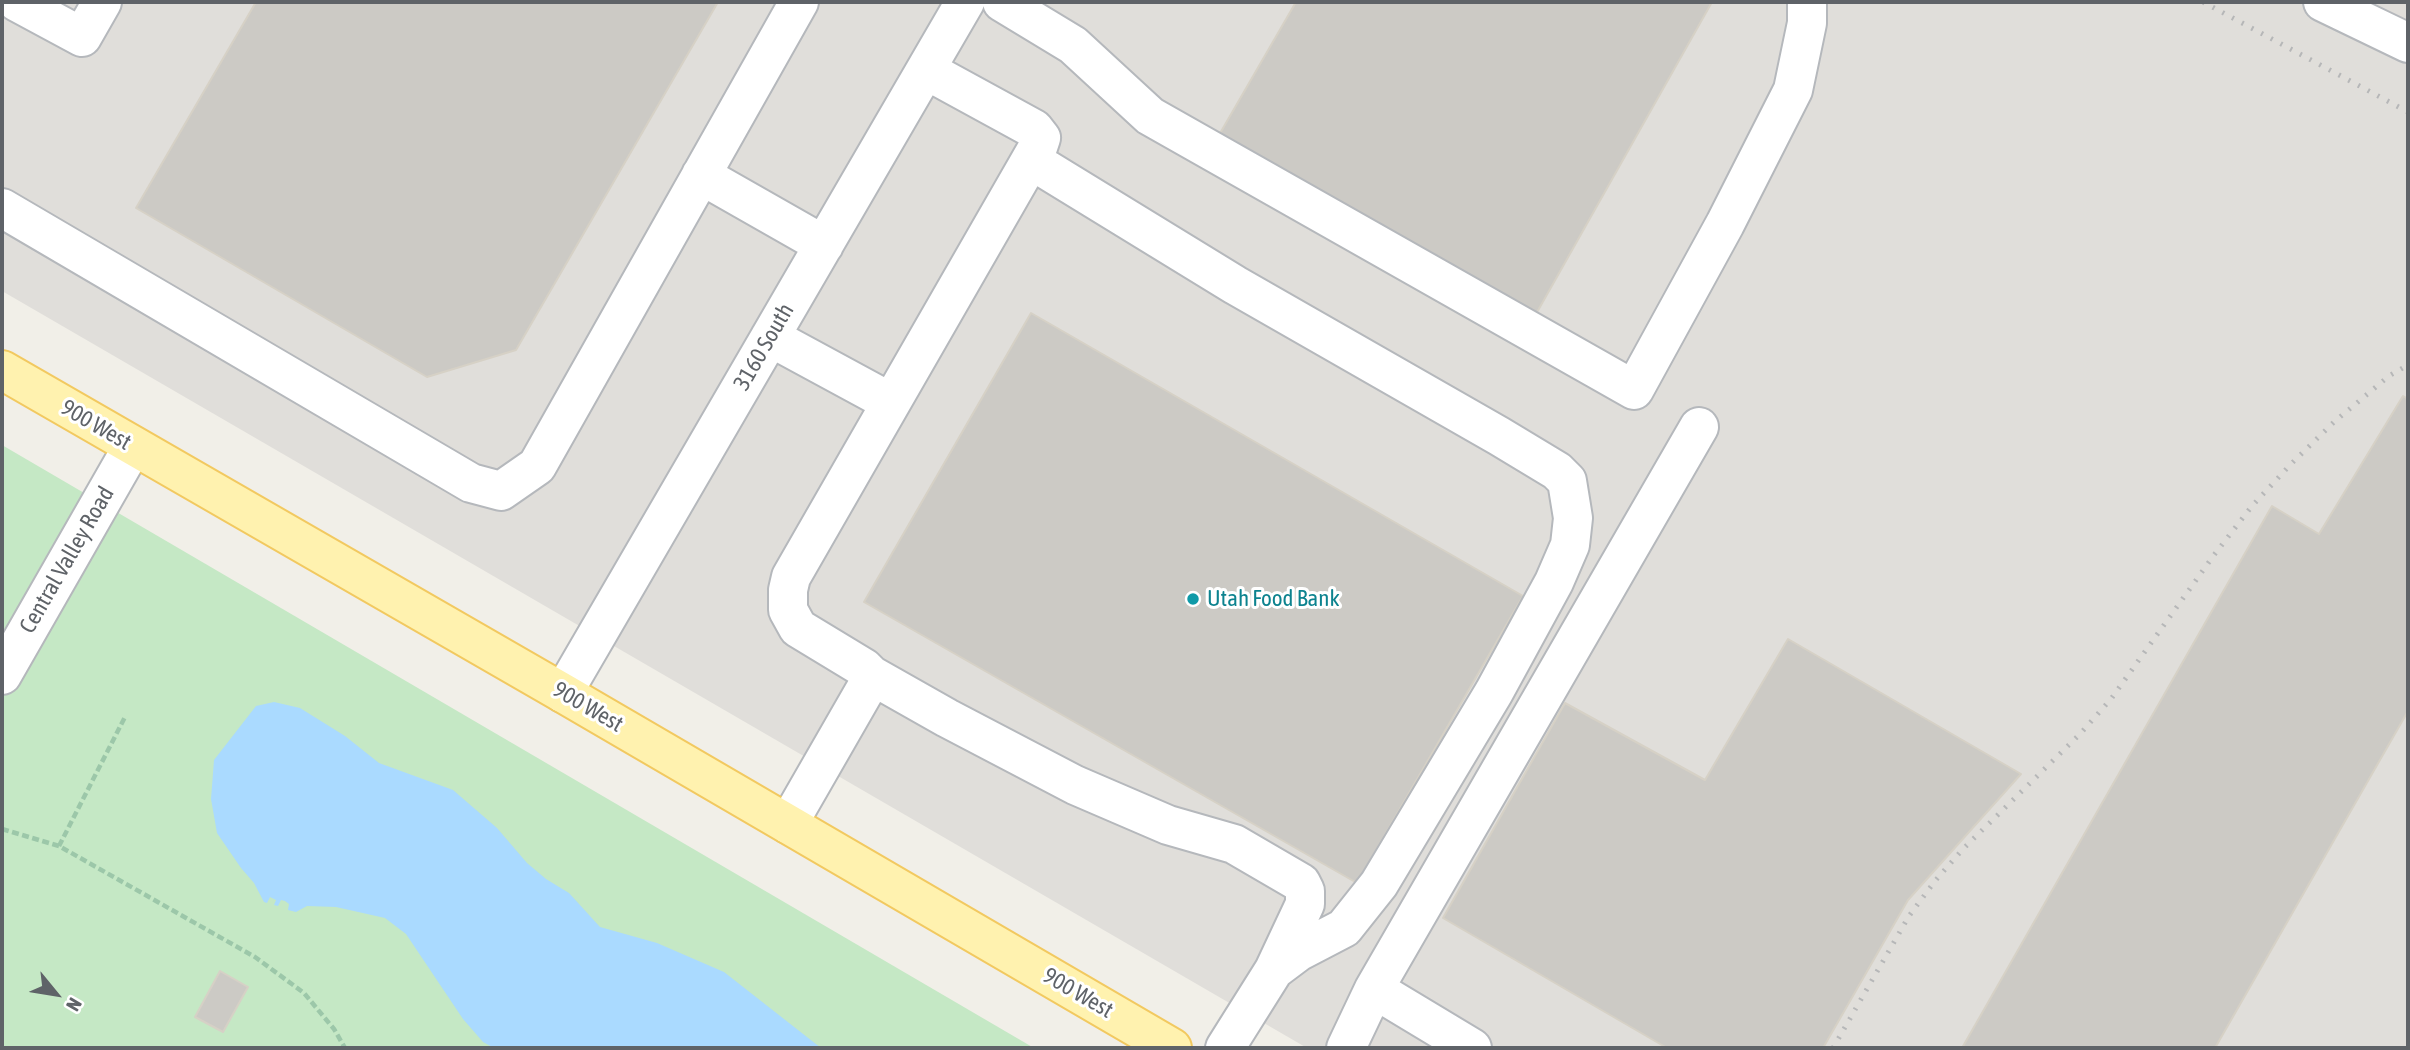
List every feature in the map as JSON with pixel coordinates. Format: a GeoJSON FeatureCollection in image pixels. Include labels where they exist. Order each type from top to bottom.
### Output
{"type":"FeatureCollection","features":[{"type":"Feature","properties":{"kind":"main road","name":"900 West"},"geometry":{"type":"LineString","coordinates":[[2,370],[563,692],[1172,1048]]}},
{"type":"Feature","properties":{"kind":"street"},"geometry":{"type":"LineString","coordinates":[[2,25],[16,2],[82,37],[102,2]]}},
{"type":"Feature","properties":{"kind":"street"},"geometry":{"type":"LineString","coordinates":[[2,208],[471,483],[500,491],[537,466],[799,2]]}},
{"type":"Feature","properties":{"kind":"street","name":"3160 South"},"geometry":{"type":"LineString","coordinates":[[563,692],[965,2]]}},
{"type":"Feature","properties":{"kind":"street"},"geometry":{"type":"LineString","coordinates":[[1002,2],[1073,45],[1150,116],[1634,390],[1725,224],[1793,90],[1807,23],[1807,2]]}},
{"type":"Feature","properties":{"kind":"street"},"geometry":{"type":"LineString","coordinates":[[2323,2],[2408,43]]}},
{"type":"Feature","properties":{"kind":"street"},"geometry":{"type":"LineString","coordinates":[[926,70],[1034,130],[1041,138],[1031,160],[791,577],[788,610],[798,628],[871,675],[947,718],[1074,785],[1159,821],[1234,844],[1301,883],[1305,891],[1305,904],[1274,970],[1225,1048]]}},
{"type":"Feature","properties":{"kind":"street"},"geometry":{"type":"LineString","coordinates":[[1031,160],[1235,285],[1499,436],[1557,471],[1567,481],[1573,518],[1570,545],[1554,582],[1494,692],[1379,884],[1344,928],[1298,952],[1274,970]]}},
{"type":"Feature","properties":{"kind":"street"},"geometry":{"type":"LineString","coordinates":[[701,175],[824,245]]}},
{"type":"Feature","properties":{"kind":"street"},"geometry":{"type":"LineString","coordinates":[[770,337],[890,402]]}},
{"type":"Feature","properties":{"kind":"street"},"geometry":{"type":"LineString","coordinates":[[1346,1048],[1374,989],[1699,427]]}},
{"type":"Feature","properties":{"kind":"street","name":"Central Valley Road"},"geometry":{"type":"LineString","coordinates":[[2,674],[133,446]]}},
{"type":"Feature","properties":{"kind":"street"},"geometry":{"type":"LineString","coordinates":[[789,824],[869,683],[871,675]]}},
{"type":"Feature","properties":{"kind":"street"},"geometry":{"type":"LineString","coordinates":[[1374,989],[1472,1048]]}},
{"type":"Feature","properties":{"kind":"path"},"geometry":{"type":"LineString","coordinates":[[59,846],[125,717]]}},
{"type":"Feature","properties":{"kind":"path"},"geometry":{"type":"LineString","coordinates":[[2,836],[4,830],[12,830],[59,846],[255,957],[304,993],[334,1029],[345,1048]]}},
{"type":"Feature","properties":{"kind":"shaded area"},"geometry":{"type":"Polygon","coordinates":[[[2,2],[2408,2],[2408,1048],[1307,1048],[2,291],[2,2]]]}},
{"type":"Feature","properties":{"kind":"green space"},"geometry":{"type":"Polygon","coordinates":[[[2,445],[1034,1048],[2,1048],[2,445]]]}},
{"type":"Feature","properties":{"kind":"water"},"geometry":{"type":"Polygon","coordinates":[[[274,702],[300,708],[345,736],[379,763],[453,790],[497,828],[527,863],[569,893],[600,927],[657,943],[724,972],[821,1048],[494,1048],[483,1042],[463,1019],[406,934],[385,918],[336,907],[307,906],[296,912],[288,910],[289,904],[285,901],[281,900],[278,906],[274,905],[276,900],[270,897],[267,903],[264,902],[254,883],[217,833],[211,799],[214,760],[256,706],[274,702]]]}},
{"type":"Feature","properties":{"kind":"building"},"geometry":{"type":"Polygon","coordinates":[[[256,2],[718,2],[516,350],[427,377],[136,208],[256,2]]]}},
{"type":"Feature","properties":{"kind":"building"},"geometry":{"type":"Polygon","coordinates":[[[1296,2],[1712,2],[1536,314],[1219,135],[1296,2]]]}},
{"type":"Feature","properties":{"kind":"building","name":"Utah Food Bank"},"geometry":{"type":"Polygon","coordinates":[[[1031,313],[1523,596],[1357,883],[864,602],[1031,313]]]}},
{"type":"Feature","properties":{"kind":"building"},"geometry":{"type":"Polygon","coordinates":[[[2403,396],[2408,399],[2408,711],[2215,1048],[1962,1048],[2272,506],[2319,534],[2403,396]]]}},
{"type":"Feature","properties":{"kind":"building"},"geometry":{"type":"Polygon","coordinates":[[[1788,639],[2021,774],[1908,900],[1823,1048],[1667,1048],[1443,918],[1565,703],[1705,780],[1788,639]]]}},
{"type":"Feature","properties":{"kind":"building"},"geometry":{"type":"Polygon","coordinates":[[[220,971],[248,987],[223,1032],[195,1017],[220,971]]]}},
{"type":"Feature","properties":{"kind":"railway"},"geometry":{"type":"LineString","coordinates":[[2203,2],[2408,112]]}},
{"type":"Feature","properties":{"kind":"railway"},"geometry":{"type":"LineString","coordinates":[[1833,1048],[1909,916],[1935,881],[1962,850],[2080,734],[2111,699],[2252,506],[2334,422],[2389,376],[2408,365]]}},
{"type":"Feature","properties":{"kind":"place","name":"Utah Food Bank"},"geometry":{"type":"Point","coordinates":[1193,599]}}]}
